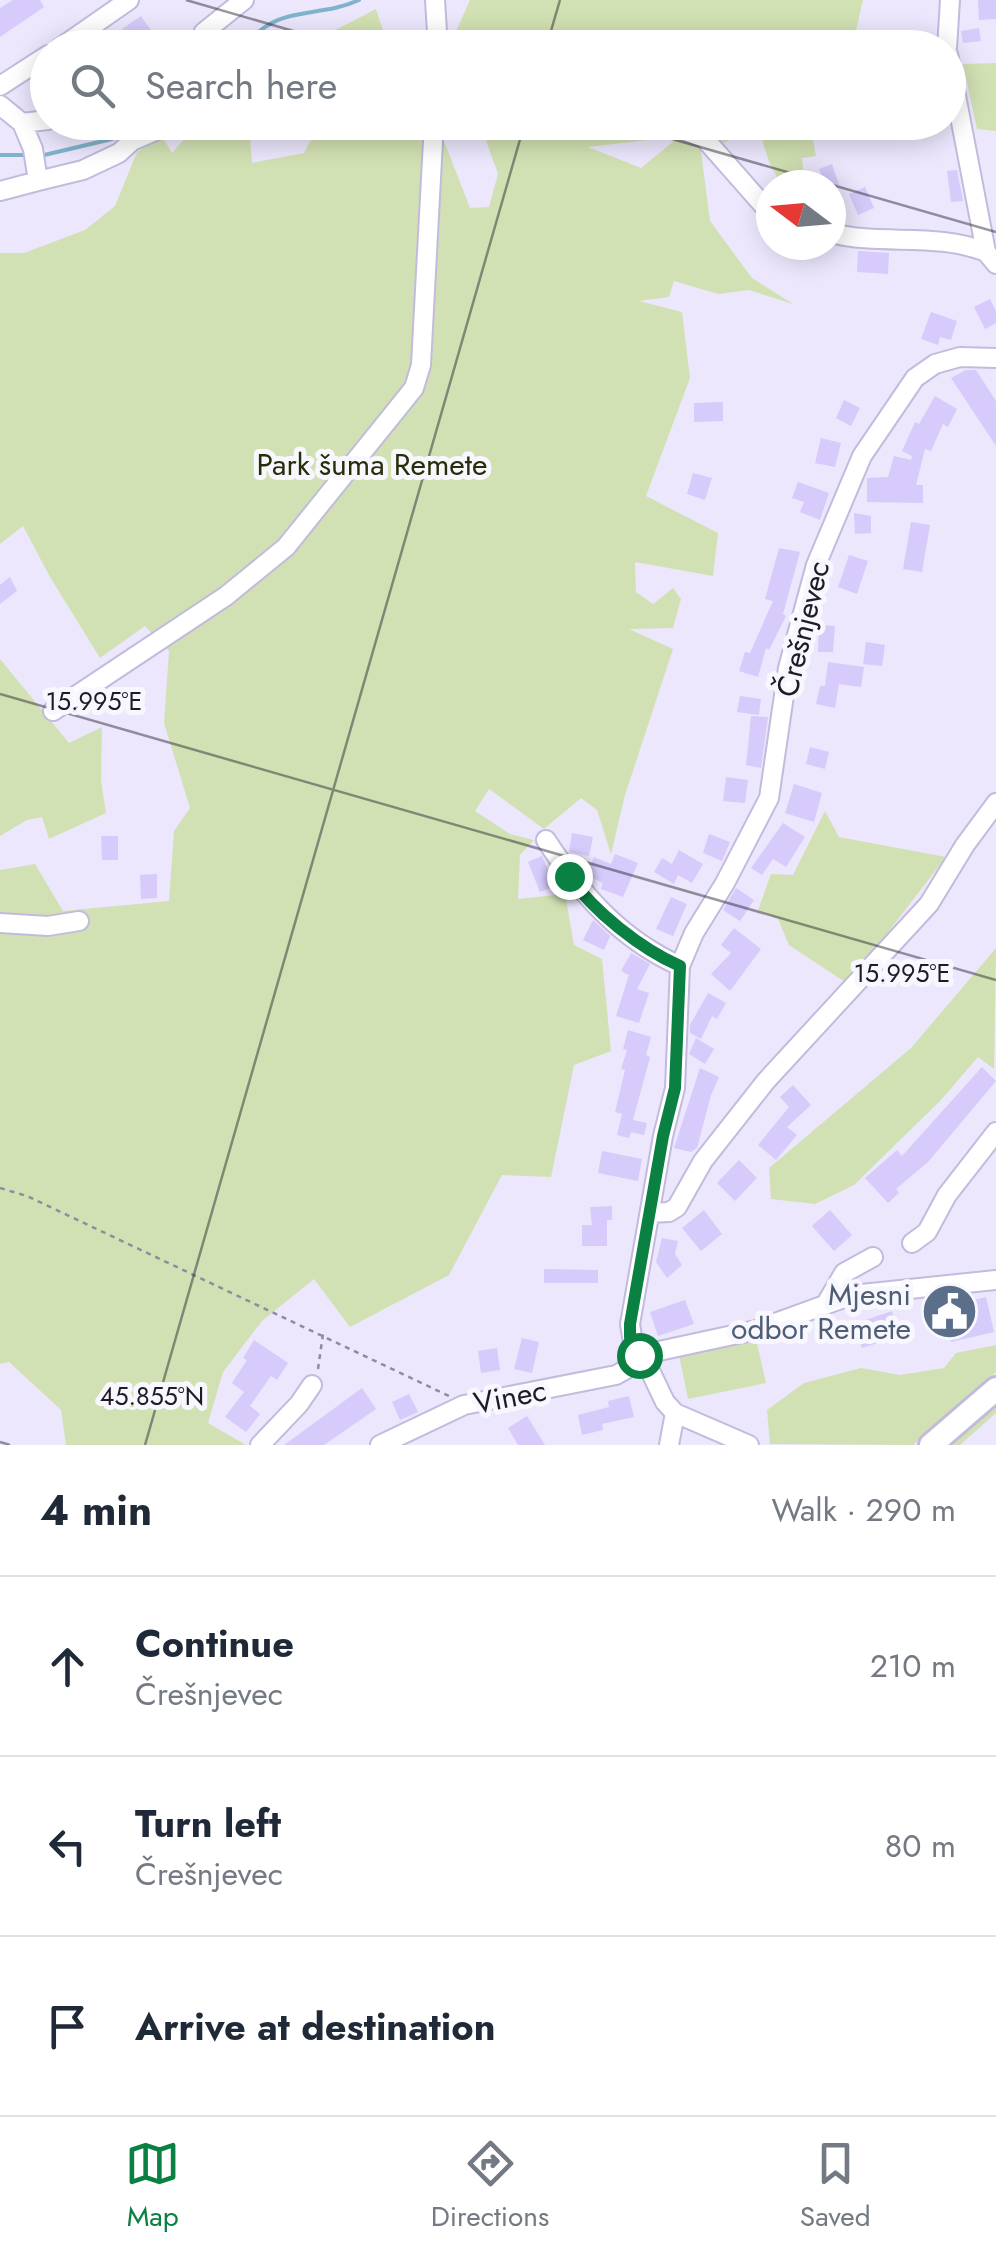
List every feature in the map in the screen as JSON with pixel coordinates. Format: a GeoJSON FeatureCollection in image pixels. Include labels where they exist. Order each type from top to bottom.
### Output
{"type":"FeatureCollection","features":[{"type":"Feature","properties":{"kind":"main road"},"geometry":{"type":"LineString","coordinates":[[932,1445],[996,1389]]}},
{"type":"Feature","properties":{"kind":"street"},"geometry":{"type":"LineString","coordinates":[[86,30],[128,0]]}},
{"type":"Feature","properties":{"kind":"street"},"geometry":{"type":"LineString","coordinates":[[206,30],[244,0]]}},
{"type":"Feature","properties":{"kind":"street"},"geometry":{"type":"LineString","coordinates":[[435,0],[437,30]]}},
{"type":"Feature","properties":{"kind":"street"},"geometry":{"type":"LineString","coordinates":[[949,30],[950,0]]}},
{"type":"Feature","properties":{"kind":"street"},"geometry":{"type":"LineString","coordinates":[[0,86],[30,67]]}},
{"type":"Feature","properties":{"kind":"street"},"geometry":{"type":"LineString","coordinates":[[0,105],[22,122],[38,181]]}},
{"type":"Feature","properties":{"kind":"street"},"geometry":{"type":"LineString","coordinates":[[22,122],[30,121]]}},
{"type":"Feature","properties":{"kind":"street"},"geometry":{"type":"LineString","coordinates":[[966,138],[991,258]]}},
{"type":"Feature","properties":{"kind":"street"},"geometry":{"type":"LineString","coordinates":[[0,191],[84,170],[119,153],[134,140]]}},
{"type":"Feature","properties":{"kind":"street"},"geometry":{"type":"LineString","coordinates":[[53,711],[226,596],[286,548],[414,388],[421,365],[433,140]]}},
{"type":"Feature","properties":{"kind":"street"},"geometry":{"type":"LineString","coordinates":[[706,140],[756,197]]}},
{"type":"Feature","properties":{"kind":"street"},"geometry":{"type":"LineString","coordinates":[[846,236],[951,242],[991,258]]}},
{"type":"Feature","properties":{"kind":"street","name":"Črešnjevec"},"geometry":{"type":"LineString","coordinates":[[644,1358],[634,1349],[630,1324],[675,1088],[680,966],[704,914],[725,883],[769,798],[788,668],[812,582],[862,456],[915,378],[935,364],[960,357],[996,358]]}},
{"type":"Feature","properties":{"kind":"street"},"geometry":{"type":"LineString","coordinates":[[650,1213],[670,1212],[678,1206],[702,1161],[766,1081],[929,904],[996,803]]}},
{"type":"Feature","properties":{"kind":"street"},"geometry":{"type":"LineString","coordinates":[[546,840],[591,904],[658,955],[680,966]]}},
{"type":"Feature","properties":{"kind":"street"},"geometry":{"type":"LineString","coordinates":[[0,923],[48,926],[79,920]]}},
{"type":"Feature","properties":{"kind":"street"},"geometry":{"type":"LineString","coordinates":[[912,1244],[928,1232],[947,1195],[996,1132]]}},
{"type":"Feature","properties":{"kind":"street"},"geometry":{"type":"LineString","coordinates":[[827,1302],[844,1273],[873,1256]]}},
{"type":"Feature","properties":{"kind":"street","name":"Vinec"},"geometry":{"type":"LineString","coordinates":[[380,1445],[464,1404],[590,1382],[632,1369],[644,1358],[678,1345],[778,1324],[852,1295],[996,1280]]}},
{"type":"Feature","properties":{"kind":"street"},"geometry":{"type":"LineString","coordinates":[[644,1358],[664,1402],[675,1413],[749,1445]]}},
{"type":"Feature","properties":{"kind":"street"},"geometry":{"type":"LineString","coordinates":[[260,1445],[312,1385]]}},
{"type":"Feature","properties":{"kind":"street"},"geometry":{"type":"LineString","coordinates":[[669,1445],[675,1413]]}},
{"type":"Feature","properties":{"kind":"path"},"geometry":{"type":"LineString","coordinates":[[0,1188],[28,1196],[464,1404]]}},
{"type":"Feature","properties":{"kind":"path"},"geometry":{"type":"LineString","coordinates":[[312,1385],[322,1352],[322,1334]]}},
{"type":"Feature","properties":{"kind":"green space"},"geometry":{"type":"Polygon","coordinates":[[[470,0],[863,0],[856,30],[457,30],[470,0]]]}},
{"type":"Feature","properties":{"kind":"green space"},"geometry":{"type":"Polygon","coordinates":[[[376,9],[383,30],[335,30],[376,9]]]}},
{"type":"Feature","properties":{"kind":"green space"},"geometry":{"type":"Polygon","coordinates":[[[996,63],[996,131],[977,129],[966,64],[996,63]]]}},
{"type":"Feature","properties":{"kind":"green space","name":"Park šuma Remete"},"geometry":{"type":"Polygon","coordinates":[[[156,140],[164,140],[172,153],[183,140],[250,140],[252,163],[304,153],[311,140],[444,140],[470,208],[489,207],[498,174],[486,140],[648,140],[588,147],[641,168],[675,140],[700,140],[710,221],[752,278],[793,304],[749,290],[718,294],[674,281],[669,297],[639,301],[682,312],[690,378],[646,496],[718,533],[713,576],[635,562],[636,592],[653,604],[673,588],[681,599],[673,628],[629,629],[673,649],[625,795],[611,854],[597,810],[581,798],[544,829],[489,789],[475,811],[510,834],[534,840],[520,855],[518,899],[565,894],[574,945],[602,959],[611,1051],[574,1065],[551,1177],[502,1175],[449,1275],[350,1327],[314,1279],[262,1321],[223,1372],[208,1423],[246,1445],[66,1445],[61,1410],[9,1362],[0,1364],[0,870],[35,864],[63,911],[169,901],[174,831],[190,808],[164,723],[169,651],[145,626],[100,658],[23,526],[0,544],[0,253],[24,253],[85,230],[115,206],[137,152],[156,140]]]}},
{"type":"Feature","properties":{"kind":"green space"},"geometry":{"type":"Polygon","coordinates":[[[762,140],[813,140],[816,156],[802,158],[803,170],[773,170],[762,140]]]}},
{"type":"Feature","properties":{"kind":"green space"},"geometry":{"type":"Polygon","coordinates":[[[0,659],[69,743],[102,727],[101,781],[106,813],[49,839],[42,817],[27,820],[0,836],[0,659]]]}},
{"type":"Feature","properties":{"kind":"green space"},"geometry":{"type":"Polygon","coordinates":[[[825,811],[839,837],[946,857],[848,984],[789,945],[778,919],[758,910],[771,874],[793,875],[825,811]]]}},
{"type":"Feature","properties":{"kind":"green space"},"geometry":{"type":"Polygon","coordinates":[[[996,948],[994,1069],[978,1057],[941,1100],[854,1185],[815,1204],[771,1199],[769,1168],[911,1048],[996,948]]]}},
{"type":"Feature","properties":{"kind":"green space"},"geometry":{"type":"Polygon","coordinates":[[[756,1339],[766,1383],[688,1399],[679,1355],[756,1339]]]}},
{"type":"Feature","properties":{"kind":"green space"},"geometry":{"type":"Polygon","coordinates":[[[996,1345],[996,1372],[913,1445],[770,1444],[767,1410],[804,1383],[861,1368],[900,1375],[944,1368],[956,1353],[996,1345]]]}},
{"type":"Feature","properties":{"kind":"green space"},"geometry":{"type":"Polygon","coordinates":[[[996,1395],[996,1413],[960,1445],[940,1445],[996,1395]]]}},
{"type":"Feature","properties":{"kind":"building"},"geometry":{"type":"Polygon","coordinates":[[[13,0],[40,0],[44,7],[0,37],[0,8],[13,0]]]}},
{"type":"Feature","properties":{"kind":"building"},"geometry":{"type":"Polygon","coordinates":[[[978,0],[996,0],[996,19],[979,20],[978,0]]]}},
{"type":"Feature","properties":{"kind":"building"},"geometry":{"type":"Polygon","coordinates":[[[141,16],[151,30],[123,30],[141,16]]]}},
{"type":"Feature","properties":{"kind":"building"},"geometry":{"type":"Polygon","coordinates":[[[979,28],[981,41],[966,43],[966,30],[979,28]]]}},
{"type":"Feature","properties":{"kind":"building"},"geometry":{"type":"Polygon","coordinates":[[[957,170],[963,201],[951,202],[947,171],[957,170]]]}},
{"type":"Feature","properties":{"kind":"building"},"geometry":{"type":"Polygon","coordinates":[[[865,187],[874,208],[858,215],[849,194],[865,187]]]}},
{"type":"Feature","properties":{"kind":"building"},"geometry":{"type":"Polygon","coordinates":[[[858,251],[889,253],[888,274],[857,272],[858,251]]]}},
{"type":"Feature","properties":{"kind":"building"},"geometry":{"type":"Polygon","coordinates":[[[990,299],[996,323],[985,329],[974,307],[990,299]]]}},
{"type":"Feature","properties":{"kind":"building"},"geometry":{"type":"Polygon","coordinates":[[[931,312],[957,321],[951,340],[940,337],[938,345],[921,339],[931,312]]]}},
{"type":"Feature","properties":{"kind":"building"},"geometry":{"type":"Polygon","coordinates":[[[966,370],[976,370],[996,401],[996,446],[951,378],[966,370]]]}},
{"type":"Feature","properties":{"kind":"building"},"geometry":{"type":"Polygon","coordinates":[[[935,396],[957,409],[948,427],[943,424],[931,451],[925,449],[916,485],[923,485],[923,503],[867,502],[867,478],[888,477],[894,456],[911,460],[912,456],[902,451],[915,422],[919,424],[935,396]]]}},
{"type":"Feature","properties":{"kind":"building"},"geometry":{"type":"Polygon","coordinates":[[[844,400],[860,408],[851,426],[836,418],[844,400]]]}},
{"type":"Feature","properties":{"kind":"building"},"geometry":{"type":"Polygon","coordinates":[[[723,402],[723,421],[694,422],[694,403],[723,402]]]}},
{"type":"Feature","properties":{"kind":"building"},"geometry":{"type":"Polygon","coordinates":[[[821,438],[841,443],[835,467],[815,463],[821,438]]]}},
{"type":"Feature","properties":{"kind":"building"},"geometry":{"type":"Polygon","coordinates":[[[693,473],[712,478],[705,500],[687,494],[693,473]]]}},
{"type":"Feature","properties":{"kind":"building"},"geometry":{"type":"Polygon","coordinates":[[[798,482],[829,493],[820,520],[800,512],[804,502],[792,498],[798,482]]]}},
{"type":"Feature","properties":{"kind":"building"},"geometry":{"type":"Polygon","coordinates":[[[854,513],[871,516],[871,533],[855,534],[854,513]]]}},
{"type":"Feature","properties":{"kind":"building"},"geometry":{"type":"Polygon","coordinates":[[[911,522],[930,525],[922,572],[903,569],[911,522]]]}},
{"type":"Feature","properties":{"kind":"building"},"geometry":{"type":"Polygon","coordinates":[[[779,548],[800,552],[783,614],[786,616],[769,650],[766,648],[758,677],[739,671],[773,601],[765,599],[779,548]]]}},
{"type":"Feature","properties":{"kind":"building"},"geometry":{"type":"Polygon","coordinates":[[[849,555],[868,561],[857,594],[838,587],[849,555]]]}},
{"type":"Feature","properties":{"kind":"building"},"geometry":{"type":"Polygon","coordinates":[[[10,577],[17,591],[0,604],[0,585],[10,577]]]}},
{"type":"Feature","properties":{"kind":"building"},"geometry":{"type":"Polygon","coordinates":[[[819,625],[835,626],[833,652],[818,652],[819,625]]]}},
{"type":"Feature","properties":{"kind":"building"},"geometry":{"type":"Polygon","coordinates":[[[866,642],[885,645],[882,666],[863,664],[866,642]]]}},
{"type":"Feature","properties":{"kind":"building"},"geometry":{"type":"Polygon","coordinates":[[[828,662],[864,667],[861,687],[839,684],[835,708],[816,704],[820,686],[825,686],[828,662]]]}},
{"type":"Feature","properties":{"kind":"building"},"geometry":{"type":"Polygon","coordinates":[[[740,696],[761,699],[759,715],[737,712],[740,696]]]}},
{"type":"Feature","properties":{"kind":"building"},"geometry":{"type":"Polygon","coordinates":[[[751,716],[768,717],[761,768],[746,765],[751,716]]]}},
{"type":"Feature","properties":{"kind":"building"},"geometry":{"type":"Polygon","coordinates":[[[810,747],[829,752],[825,769],[806,764],[810,747]]]}},
{"type":"Feature","properties":{"kind":"building"},"geometry":{"type":"Polygon","coordinates":[[[726,777],[748,780],[745,803],[723,801],[726,777]]]}},
{"type":"Feature","properties":{"kind":"building"},"geometry":{"type":"Polygon","coordinates":[[[794,784],[822,793],[814,822],[785,813],[794,784]]]}},
{"type":"Feature","properties":{"kind":"building"},"geometry":{"type":"Polygon","coordinates":[[[783,823],[805,837],[786,867],[773,859],[762,875],[751,868],[783,823]]]}},
{"type":"Feature","properties":{"kind":"building"},"geometry":{"type":"Polygon","coordinates":[[[572,833],[593,837],[589,856],[569,852],[572,833]]]}},
{"type":"Feature","properties":{"kind":"building"},"geometry":{"type":"Polygon","coordinates":[[[709,834],[730,842],[722,861],[703,853],[709,834]]]}},
{"type":"Feature","properties":{"kind":"building"},"geometry":{"type":"Polygon","coordinates":[[[101,836],[118,836],[118,860],[102,860],[101,836]]]}},
{"type":"Feature","properties":{"kind":"building"},"geometry":{"type":"Polygon","coordinates":[[[679,850],[703,864],[692,883],[678,875],[674,884],[654,872],[662,858],[672,864],[679,850]]]}},
{"type":"Feature","properties":{"kind":"building"},"geometry":{"type":"Polygon","coordinates":[[[615,854],[638,863],[623,897],[601,889],[603,883],[586,875],[594,857],[611,864],[615,854]]]}},
{"type":"Feature","properties":{"kind":"building"},"geometry":{"type":"Polygon","coordinates":[[[542,856],[555,886],[540,892],[528,862],[542,856]]]}},
{"type":"Feature","properties":{"kind":"building"},"geometry":{"type":"Polygon","coordinates":[[[157,874],[157,898],[141,899],[140,875],[157,874]]]}},
{"type":"Feature","properties":{"kind":"building"},"geometry":{"type":"Polygon","coordinates":[[[736,888],[754,900],[740,921],[723,910],[736,888]]]}},
{"type":"Feature","properties":{"kind":"building"},"geometry":{"type":"Polygon","coordinates":[[[671,897],[687,904],[673,936],[656,929],[671,897]]]}},
{"type":"Feature","properties":{"kind":"building"},"geometry":{"type":"Polygon","coordinates":[[[593,920],[610,936],[604,950],[583,940],[593,920]]]}},
{"type":"Feature","properties":{"kind":"building"},"geometry":{"type":"Polygon","coordinates":[[[734,928],[761,949],[730,991],[711,974],[731,953],[721,945],[734,928]]]}},
{"type":"Feature","properties":{"kind":"building"},"geometry":{"type":"Polygon","coordinates":[[[631,953],[650,964],[637,989],[649,993],[639,1023],[616,1016],[629,975],[621,971],[631,953]]]}},
{"type":"Feature","properties":{"kind":"building"},"geometry":{"type":"Polygon","coordinates":[[[708,993],[726,1003],[717,1019],[712,1016],[701,1039],[690,1033],[690,1025],[708,993]]]}},
{"type":"Feature","properties":{"kind":"building"},"geometry":{"type":"Polygon","coordinates":[[[628,1030],[651,1037],[646,1055],[650,1057],[633,1120],[647,1123],[644,1135],[631,1132],[629,1138],[617,1135],[622,1114],[615,1112],[625,1070],[621,1069],[628,1030]]]}},
{"type":"Feature","properties":{"kind":"building"},"geometry":{"type":"Polygon","coordinates":[[[696,1038],[714,1049],[705,1064],[689,1054],[696,1038]]]}},
{"type":"Feature","properties":{"kind":"building"},"geometry":{"type":"Polygon","coordinates":[[[982,1067],[996,1081],[928,1162],[896,1189],[899,1193],[888,1203],[865,1178],[897,1150],[902,1156],[982,1067]]]}},
{"type":"Feature","properties":{"kind":"building"},"geometry":{"type":"Polygon","coordinates":[[[700,1068],[719,1077],[697,1148],[691,1152],[674,1148],[700,1068]]]}},
{"type":"Feature","properties":{"kind":"building"},"geometry":{"type":"Polygon","coordinates":[[[793,1085],[811,1105],[787,1127],[797,1135],[776,1160],[758,1145],[789,1107],[780,1097],[793,1085]]]}},
{"type":"Feature","properties":{"kind":"building"},"geometry":{"type":"Polygon","coordinates":[[[602,1151],[642,1159],[638,1181],[598,1173],[602,1151]]]}},
{"type":"Feature","properties":{"kind":"building"},"geometry":{"type":"Polygon","coordinates":[[[739,1160],[757,1178],[735,1201],[717,1183],[739,1160]]]}},
{"type":"Feature","properties":{"kind":"building"},"geometry":{"type":"Polygon","coordinates":[[[612,1206],[612,1220],[607,1220],[607,1246],[582,1246],[582,1225],[592,1225],[590,1207],[612,1206]]]}},
{"type":"Feature","properties":{"kind":"building"},"geometry":{"type":"Polygon","coordinates":[[[704,1210],[722,1234],[701,1251],[682,1228],[704,1210]]]}},
{"type":"Feature","properties":{"kind":"building"},"geometry":{"type":"Polygon","coordinates":[[[830,1210],[852,1235],[834,1251],[812,1226],[830,1210]]]}},
{"type":"Feature","properties":{"kind":"building"},"geometry":{"type":"Polygon","coordinates":[[[662,1238],[678,1241],[675,1254],[682,1265],[667,1278],[656,1262],[662,1238]]]}},
{"type":"Feature","properties":{"kind":"building"},"geometry":{"type":"Polygon","coordinates":[[[544,1269],[598,1270],[598,1283],[544,1283],[544,1269]]]}},
{"type":"Feature","properties":{"kind":"building"},"geometry":{"type":"Polygon","coordinates":[[[986,1297],[994,1332],[951,1342],[943,1307],[986,1297]]]}},
{"type":"Feature","properties":{"kind":"building"},"geometry":{"type":"Polygon","coordinates":[[[685,1300],[694,1324],[658,1336],[650,1312],[685,1300]]]}},
{"type":"Feature","properties":{"kind":"building"},"geometry":{"type":"Polygon","coordinates":[[[892,1311],[900,1336],[862,1348],[854,1324],[892,1311]]]}},
{"type":"Feature","properties":{"kind":"building"},"geometry":{"type":"Polygon","coordinates":[[[522,1338],[539,1342],[532,1373],[514,1369],[522,1338]]]}},
{"type":"Feature","properties":{"kind":"building"},"geometry":{"type":"Polygon","coordinates":[[[254,1340],[288,1363],[277,1380],[271,1376],[250,1406],[260,1414],[246,1432],[225,1417],[244,1392],[232,1383],[254,1340]]]}},
{"type":"Feature","properties":{"kind":"building"},"geometry":{"type":"Polygon","coordinates":[[[497,1348],[500,1370],[481,1373],[478,1351],[497,1348]]]}},
{"type":"Feature","properties":{"kind":"building"},"geometry":{"type":"Polygon","coordinates":[[[362,1388],[376,1409],[324,1445],[284,1445],[362,1388]]]}},
{"type":"Feature","properties":{"kind":"building"},"geometry":{"type":"Polygon","coordinates":[[[409,1394],[418,1412],[400,1420],[392,1402],[409,1394]]]}},
{"type":"Feature","properties":{"kind":"building"},"geometry":{"type":"Polygon","coordinates":[[[629,1396],[634,1417],[602,1424],[603,1430],[582,1435],[578,1415],[609,1407],[608,1401],[629,1396]]]}},
{"type":"Feature","properties":{"kind":"building"},"geometry":{"type":"Polygon","coordinates":[[[527,1416],[545,1445],[518,1445],[508,1428],[527,1416]]]}},
{"type":"Feature","properties":{"kind":"waterway"},"geometry":{"type":"LineString","coordinates":[[262,30],[284,18],[359,0]]}},
{"type":"Feature","properties":{"kind":"waterway"},"geometry":{"type":"LineString","coordinates":[[40,156],[108,140]]}},
{"type":"Feature","properties":{"kind":"waterway"},"geometry":{"type":"LineString","coordinates":[[0,155],[30,155]]}},
{"type":"Feature","properties":{"kind":"place","name":"Mjesni odbor Remete"},"geometry":{"type":"Point","coordinates":[950,1312]}},
{"type":"Feature","properties":{"kind":"route"},"geometry":{"type":"LineString","coordinates":[[569,876],[605,916],[658,955],[680,966],[675,1088],[630,1324],[630,1337],[639,1355]]}}]}
